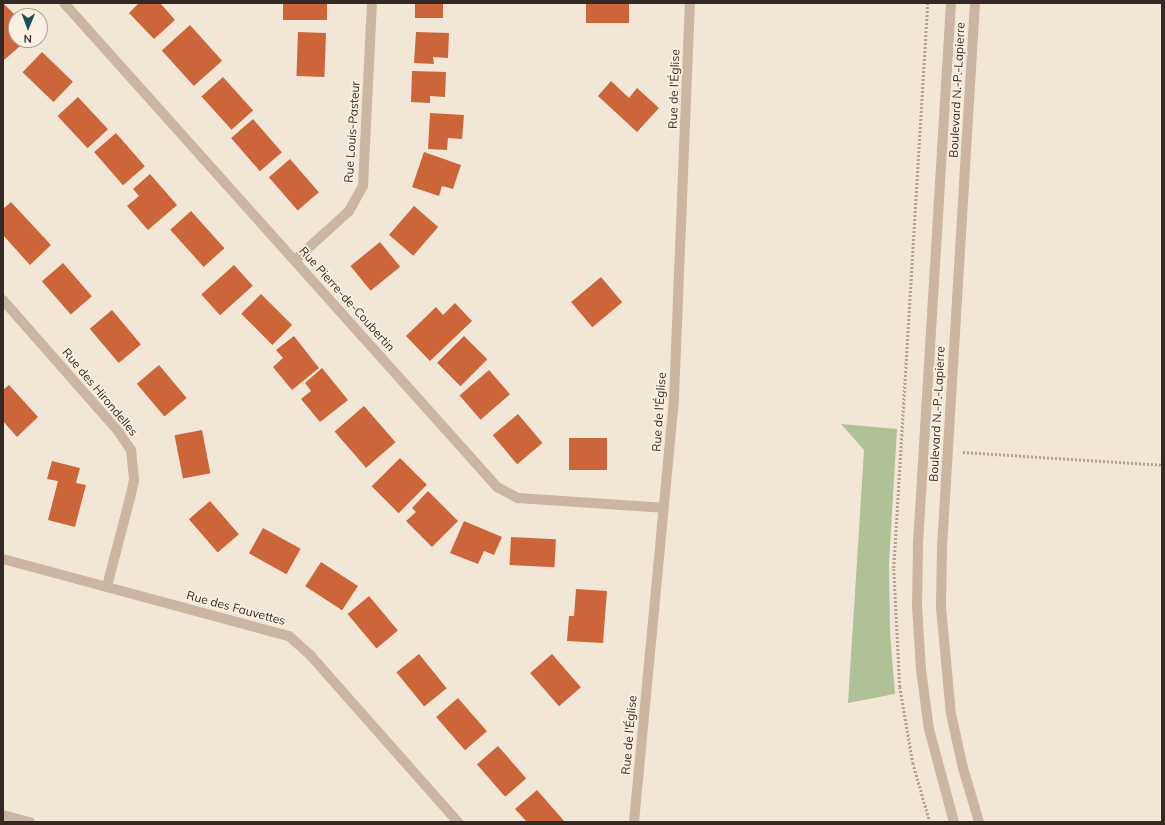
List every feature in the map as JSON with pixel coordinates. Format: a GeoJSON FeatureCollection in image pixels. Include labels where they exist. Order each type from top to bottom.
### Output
{"type":"FeatureCollection","features":[{"type":"Feature","properties":{"kind":"street","name":"Rue Pierre-de-Coubertin"},"geometry":{"type":"LineString","coordinates":[[64,3],[497,487],[518,498],[663,508]]}},
{"type":"Feature","properties":{"kind":"street","name":"Rue Louis-Pasteur"},"geometry":{"type":"LineString","coordinates":[[295,260],[349,212],[363,186],[372,3]]}},
{"type":"Feature","properties":{"kind":"street","name":"Rue de l'Église"},"geometry":{"type":"LineString","coordinates":[[634,822],[674,398],[690,3]]}},
{"type":"Feature","properties":{"kind":"street","name":"Boulevard N.-P.-Lapierre"},"geometry":{"type":"LineString","coordinates":[[952,3],[918,544],[917,606],[922,670],[929,729],[954,822]]}},
{"type":"Feature","properties":{"kind":"street","name":"Boulevard N.-P.-Lapierre"},"geometry":{"type":"LineString","coordinates":[[975,3],[942,547],[941,607],[951,714],[963,768],[979,822]]}},
{"type":"Feature","properties":{"kind":"street","name":"Rue des Hirondelles"},"geometry":{"type":"LineString","coordinates":[[3,300],[118,431],[131,450],[133,487],[107,586]]}},
{"type":"Feature","properties":{"kind":"street","name":"Rue des Fauvettes"},"geometry":{"type":"LineString","coordinates":[[3,559],[281,632],[296,640],[458,822]]}},
{"type":"Feature","properties":{"kind":"street"},"geometry":{"type":"LineString","coordinates":[[3,815],[30,822]]}},
{"type":"Feature","properties":{"kind":"path"},"geometry":{"type":"LineString","coordinates":[[965,452],[1162,465]]}},
{"type":"Feature","properties":{"kind":"green space"},"geometry":{"type":"Polygon","coordinates":[[[841,424],[897,429],[889,563],[890,633],[895,694],[848,703],[864,450],[841,424]]]}},
{"type":"Feature","properties":{"kind":"building"},"geometry":{"type":"Polygon","coordinates":[[[3,3],[8,8],[8,48],[18,48],[4,60],[3,3]]]}},
{"type":"Feature","properties":{"kind":"building"},"geometry":{"type":"Polygon","coordinates":[[[139,3],[160,3],[175,20],[154,39],[129,13],[139,3]]]}},
{"type":"Feature","properties":{"kind":"building"},"geometry":{"type":"Polygon","coordinates":[[[283,3],[327,3],[327,20],[283,20],[283,3]]]}},
{"type":"Feature","properties":{"kind":"building"},"geometry":{"type":"Polygon","coordinates":[[[415,3],[443,3],[443,18],[415,18],[415,3]]]}},
{"type":"Feature","properties":{"kind":"building"},"geometry":{"type":"Polygon","coordinates":[[[586,3],[629,3],[629,23],[586,23],[586,3]]]}},
{"type":"Feature","properties":{"kind":"building"},"geometry":{"type":"Polygon","coordinates":[[[190,25],[222,61],[194,86],[162,50],[190,25]]]}},
{"type":"Feature","properties":{"kind":"building"},"geometry":{"type":"Polygon","coordinates":[[[298,32],[326,33],[324,77],[296,76],[298,32]]]}},
{"type":"Feature","properties":{"kind":"building"},"geometry":{"type":"Polygon","coordinates":[[[416,32],[449,33],[448,58],[433,57],[434,64],[414,63],[416,32]]]}},
{"type":"Feature","properties":{"kind":"building"},"geometry":{"type":"Polygon","coordinates":[[[42,52],[73,82],[53,102],[23,72],[42,52]]]}},
{"type":"Feature","properties":{"kind":"building"},"geometry":{"type":"Polygon","coordinates":[[[412,71],[446,72],[445,97],[430,96],[430,103],[411,102],[412,71]]]}},
{"type":"Feature","properties":{"kind":"building"},"geometry":{"type":"Polygon","coordinates":[[[223,77],[253,110],[232,130],[201,96],[223,77]]]}},
{"type":"Feature","properties":{"kind":"building"},"geometry":{"type":"Polygon","coordinates":[[[611,81],[629,98],[637,88],[659,108],[637,132],[598,96],[611,81]]]}},
{"type":"Feature","properties":{"kind":"building"},"geometry":{"type":"Polygon","coordinates":[[[78,97],[108,129],[88,148],[58,116],[78,97]]]}},
{"type":"Feature","properties":{"kind":"building"},"geometry":{"type":"Polygon","coordinates":[[[430,113],[464,115],[462,139],[448,138],[447,150],[428,149],[430,113]]]}},
{"type":"Feature","properties":{"kind":"building"},"geometry":{"type":"Polygon","coordinates":[[[253,119],[282,152],[260,171],[231,138],[253,119]]]}},
{"type":"Feature","properties":{"kind":"building"},"geometry":{"type":"Polygon","coordinates":[[[116,133],[145,166],[123,185],[94,152],[116,133]]]}},
{"type":"Feature","properties":{"kind":"building"},"geometry":{"type":"Polygon","coordinates":[[[424,152],[461,165],[453,189],[442,186],[439,196],[412,187],[424,152]]]}},
{"type":"Feature","properties":{"kind":"building"},"geometry":{"type":"Polygon","coordinates":[[[290,159],[319,192],[298,211],[269,177],[290,159]]]}},
{"type":"Feature","properties":{"kind":"building"},"geometry":{"type":"Polygon","coordinates":[[[150,174],[177,205],[148,230],[127,206],[139,196],[133,189],[150,174]]]}},
{"type":"Feature","properties":{"kind":"building"},"geometry":{"type":"Polygon","coordinates":[[[11,202],[51,245],[30,265],[3,235],[3,209],[11,202]]]}},
{"type":"Feature","properties":{"kind":"building"},"geometry":{"type":"Polygon","coordinates":[[[414,206],[438,227],[413,256],[389,235],[414,206]]]}},
{"type":"Feature","properties":{"kind":"building"},"geometry":{"type":"Polygon","coordinates":[[[191,211],[224,248],[204,267],[170,230],[191,211]]]}},
{"type":"Feature","properties":{"kind":"building"},"geometry":{"type":"Polygon","coordinates":[[[380,242],[400,267],[371,291],[350,266],[380,242]]]}},
{"type":"Feature","properties":{"kind":"building"},"geometry":{"type":"Polygon","coordinates":[[[63,263],[92,296],[71,315],[42,281],[63,263]]]}},
{"type":"Feature","properties":{"kind":"building"},"geometry":{"type":"Polygon","coordinates":[[[234,265],[253,286],[220,315],[201,294],[234,265]]]}},
{"type":"Feature","properties":{"kind":"building"},"geometry":{"type":"Polygon","coordinates":[[[601,277],[622,302],[592,327],[571,302],[601,277]]]}},
{"type":"Feature","properties":{"kind":"building"},"geometry":{"type":"Polygon","coordinates":[[[261,294],[292,325],[272,345],[241,314],[261,294]]]}},
{"type":"Feature","properties":{"kind":"building"},"geometry":{"type":"Polygon","coordinates":[[[455,303],[472,321],[430,361],[406,336],[436,307],[443,315],[455,303]]]}},
{"type":"Feature","properties":{"kind":"building"},"geometry":{"type":"Polygon","coordinates":[[[112,310],[141,344],[119,363],[90,329],[112,310]]]}},
{"type":"Feature","properties":{"kind":"building"},"geometry":{"type":"Polygon","coordinates":[[[294,336],[319,368],[292,390],[273,367],[283,358],[276,350],[294,336]]]}},
{"type":"Feature","properties":{"kind":"building"},"geometry":{"type":"Polygon","coordinates":[[[464,336],[487,359],[460,386],[437,363],[464,336]]]}},
{"type":"Feature","properties":{"kind":"building"},"geometry":{"type":"Polygon","coordinates":[[[159,365],[187,398],[164,417],[137,384],[159,365]]]}},
{"type":"Feature","properties":{"kind":"building"},"geometry":{"type":"Polygon","coordinates":[[[322,368],[348,400],[320,422],[301,399],[311,391],[305,383],[322,368]]]}},
{"type":"Feature","properties":{"kind":"building"},"geometry":{"type":"Polygon","coordinates":[[[489,370],[510,394],[481,420],[460,396],[489,370]]]}},
{"type":"Feature","properties":{"kind":"building"},"geometry":{"type":"Polygon","coordinates":[[[9,385],[38,417],[17,437],[3,421],[3,390],[9,385]]]}},
{"type":"Feature","properties":{"kind":"building"},"geometry":{"type":"Polygon","coordinates":[[[364,406],[395,442],[366,468],[335,432],[364,406]]]}},
{"type":"Feature","properties":{"kind":"building"},"geometry":{"type":"Polygon","coordinates":[[[518,414],[542,443],[517,464],[493,435],[518,414]]]}},
{"type":"Feature","properties":{"kind":"building"},"geometry":{"type":"Polygon","coordinates":[[[202,430],[210,473],[183,479],[175,435],[202,430]]]}},
{"type":"Feature","properties":{"kind":"building"},"geometry":{"type":"Polygon","coordinates":[[[569,438],[607,438],[607,470],[569,470],[569,438]]]}},
{"type":"Feature","properties":{"kind":"building"},"geometry":{"type":"Polygon","coordinates":[[[400,458],[427,485],[399,513],[372,486],[400,458]]]}},
{"type":"Feature","properties":{"kind":"building"},"geometry":{"type":"Polygon","coordinates":[[[52,461],[80,468],[76,483],[86,485],[75,527],[48,520],[58,481],[47,479],[52,461]]]}},
{"type":"Feature","properties":{"kind":"building"},"geometry":{"type":"Polygon","coordinates":[[[428,491],[458,521],[432,547],[406,521],[416,512],[412,508],[428,491]]]}},
{"type":"Feature","properties":{"kind":"building"},"geometry":{"type":"Polygon","coordinates":[[[210,501],[239,534],[218,553],[189,519],[210,501]]]}},
{"type":"Feature","properties":{"kind":"building"},"geometry":{"type":"Polygon","coordinates":[[[464,521],[502,537],[494,555],[484,551],[478,564],[450,553],[464,521]]]}},
{"type":"Feature","properties":{"kind":"building"},"geometry":{"type":"Polygon","coordinates":[[[263,528],[301,549],[287,574],[249,553],[263,528]]]}},
{"type":"Feature","properties":{"kind":"building"},"geometry":{"type":"Polygon","coordinates":[[[511,537],[556,539],[554,567],[510,565],[511,537]]]}},
{"type":"Feature","properties":{"kind":"building"},"geometry":{"type":"Polygon","coordinates":[[[321,562],[358,586],[342,610],[305,586],[321,562]]]}},
{"type":"Feature","properties":{"kind":"building"},"geometry":{"type":"Polygon","coordinates":[[[576,589],[607,591],[603,643],[567,641],[569,616],[574,616],[576,589]]]}},
{"type":"Feature","properties":{"kind":"building"},"geometry":{"type":"Polygon","coordinates":[[[369,596],[398,630],[376,648],[348,614],[369,596]]]}},
{"type":"Feature","properties":{"kind":"building"},"geometry":{"type":"Polygon","coordinates":[[[419,654],[447,688],[424,706],[396,672],[419,654]]]}},
{"type":"Feature","properties":{"kind":"building"},"geometry":{"type":"Polygon","coordinates":[[[552,654],[581,687],[559,706],[530,673],[552,654]]]}},
{"type":"Feature","properties":{"kind":"building"},"geometry":{"type":"Polygon","coordinates":[[[458,698],[487,731],[465,750],[436,717],[458,698]]]}},
{"type":"Feature","properties":{"kind":"building"},"geometry":{"type":"Polygon","coordinates":[[[498,746],[526,778],[505,797],[477,764],[498,746]]]}},
{"type":"Feature","properties":{"kind":"building"},"geometry":{"type":"Polygon","coordinates":[[[537,790],[565,822],[527,822],[515,809],[537,790]]]}}]}
